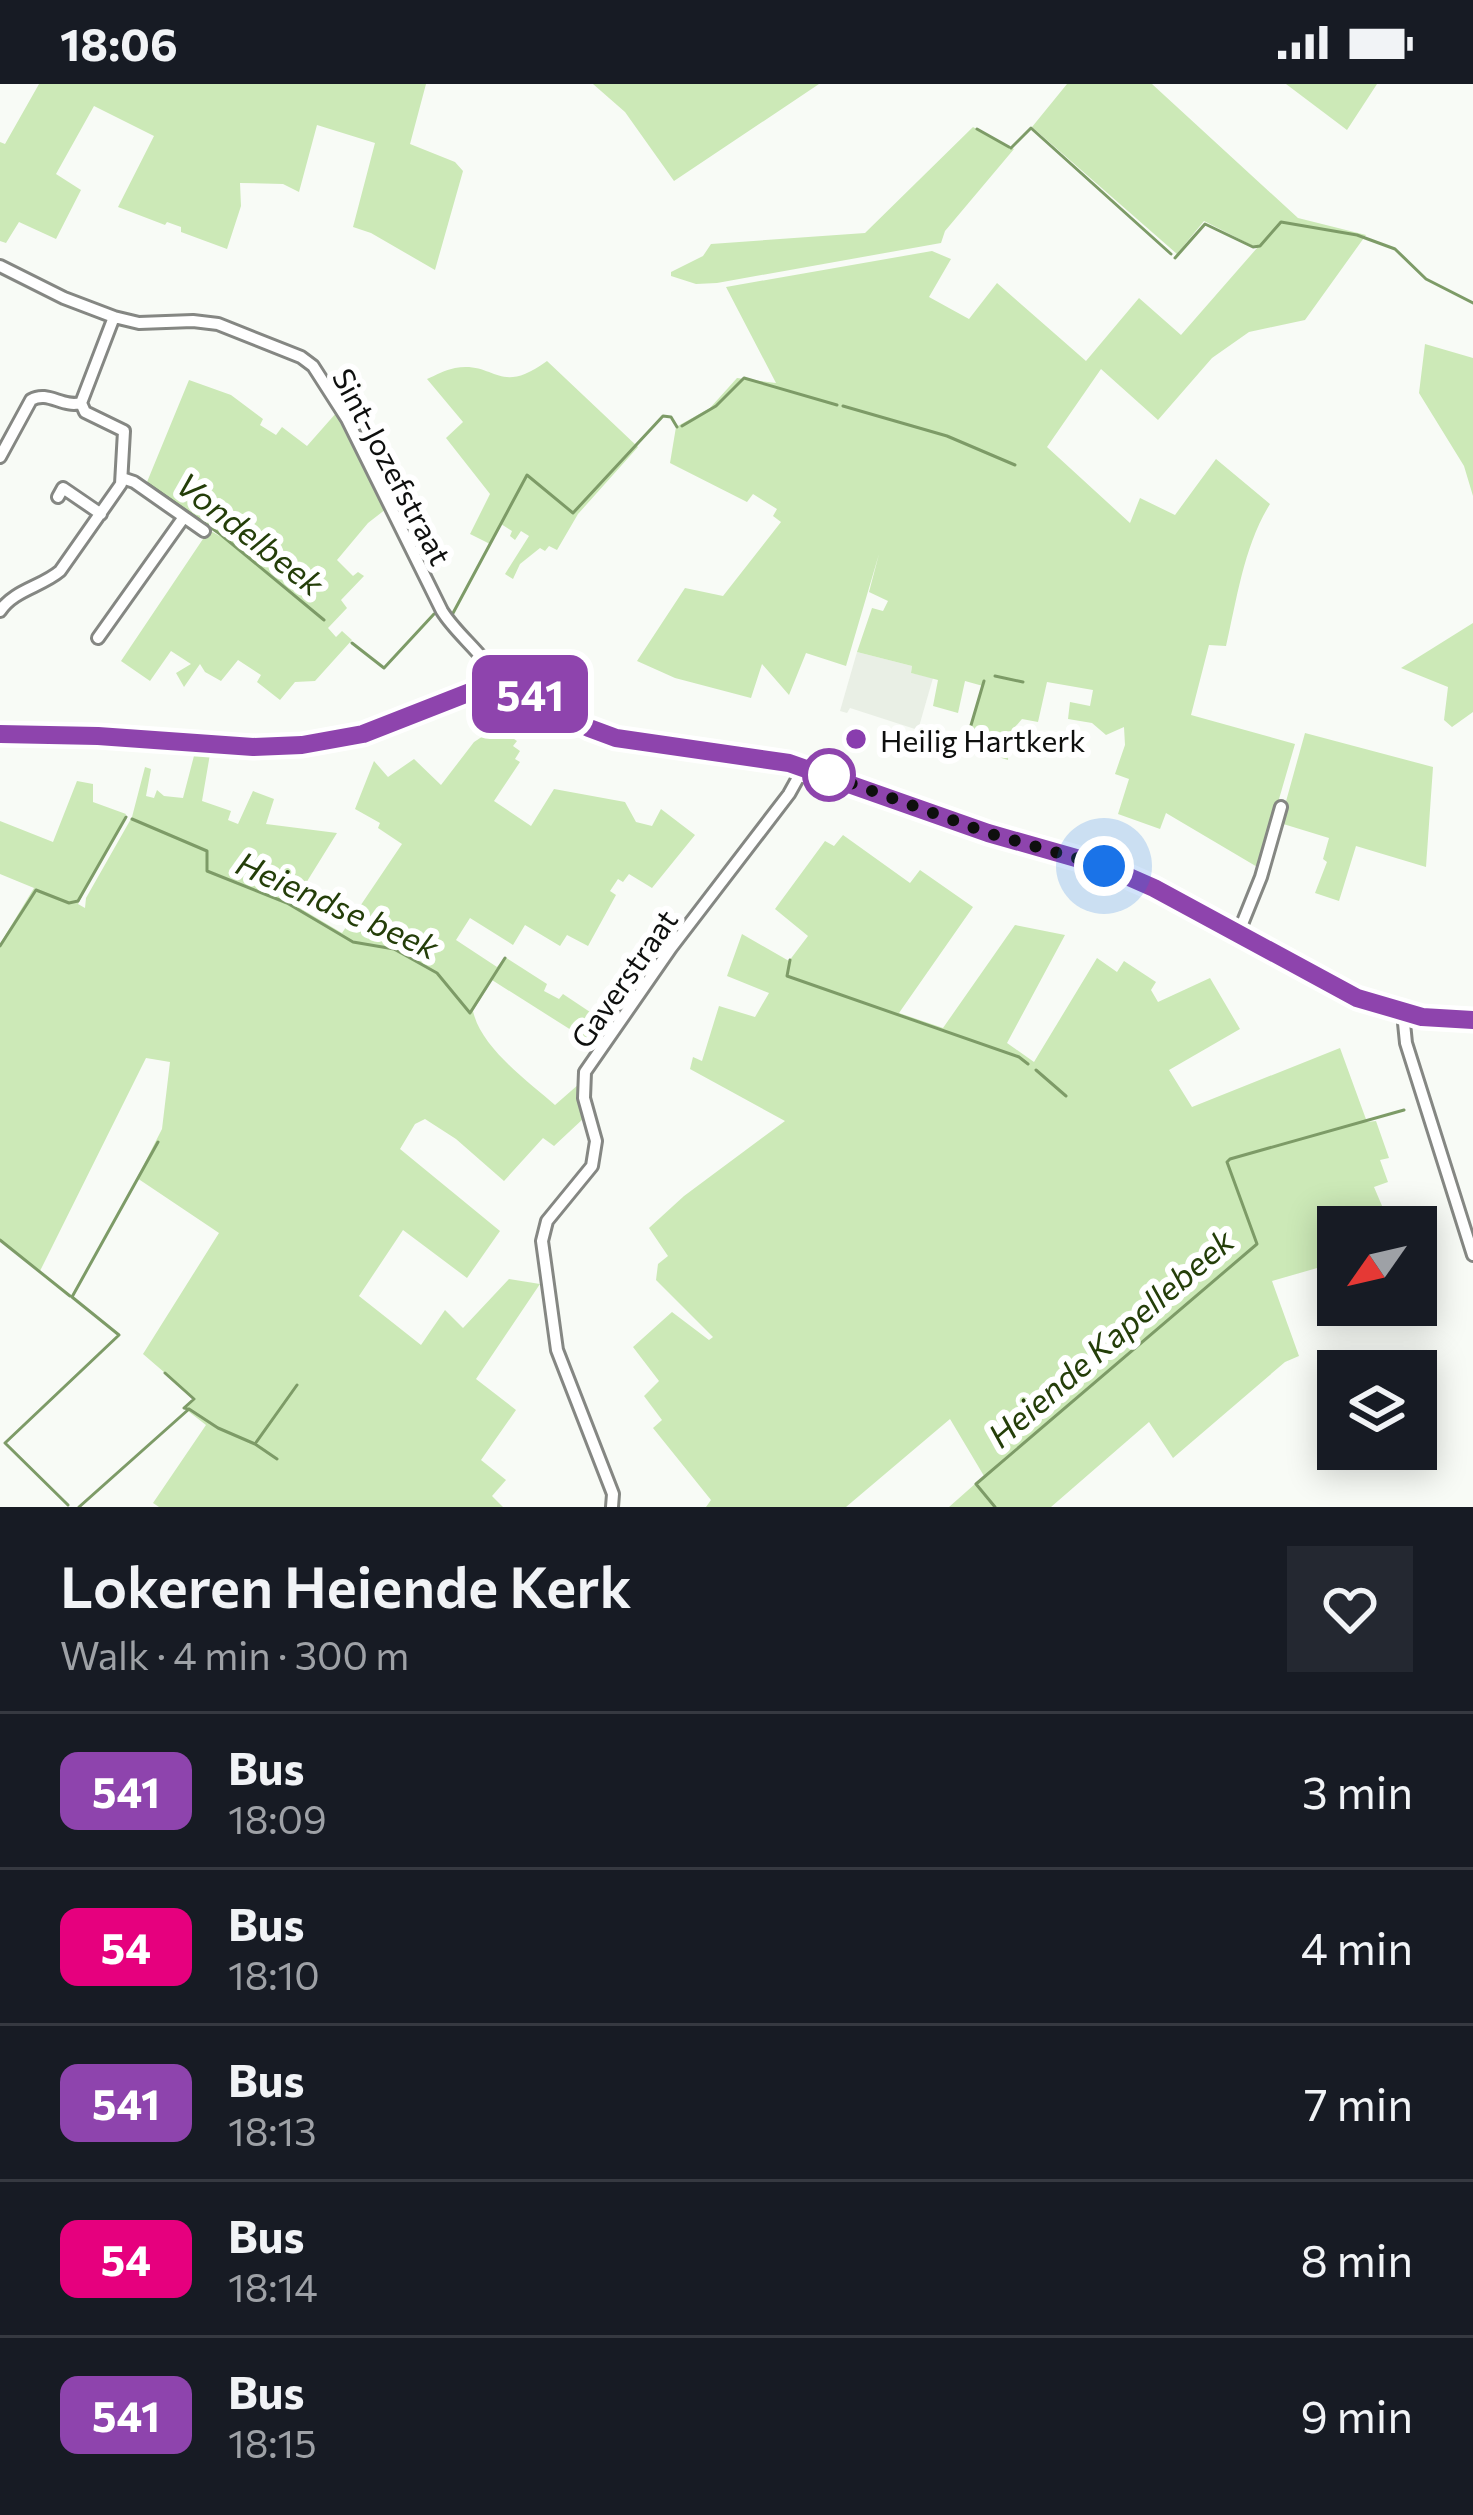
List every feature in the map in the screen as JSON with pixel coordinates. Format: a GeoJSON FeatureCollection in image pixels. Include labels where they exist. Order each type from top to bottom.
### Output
{"type":"FeatureCollection","features":[{"type":"Feature","properties":{"kind":"main road"},"geometry":{"type":"LineString","coordinates":[[0,734],[253,747],[302,745],[363,734],[498,684],[522,689],[566,716],[616,738],[751,755],[804,767],[988,833],[1104,866],[1342,991],[1403,1013],[1473,1020]]}},
{"type":"Feature","properties":{"kind":"street","name":"Sint-Jozefstraat"},"geometry":{"type":"LineString","coordinates":[[0,266],[114,317],[218,325],[280,346],[313,366],[346,419],[442,611],[492,669],[498,684]]}},
{"type":"Feature","properties":{"kind":"street"},"geometry":{"type":"LineString","coordinates":[[0,611],[9,598],[60,572],[122,478],[124,431],[85,412],[81,403],[114,317]]}},
{"type":"Feature","properties":{"kind":"street"},"geometry":{"type":"LineString","coordinates":[[0,457],[31,400],[45,396],[67,405],[81,403]]}},
{"type":"Feature","properties":{"kind":"street"},"geometry":{"type":"LineString","coordinates":[[122,478],[204,531]]}},
{"type":"Feature","properties":{"kind":"street"},"geometry":{"type":"LineString","coordinates":[[58,496],[63,488],[101,514]]}},
{"type":"Feature","properties":{"kind":"street"},"geometry":{"type":"LineString","coordinates":[[98,638],[184,517]]}},
{"type":"Feature","properties":{"kind":"street","name":"Gaverstraat"},"geometry":{"type":"LineString","coordinates":[[612,1507],[613,1494],[557,1350],[542,1241],[545,1227],[596,1154],[584,1098],[586,1072],[804,767]]}},
{"type":"Feature","properties":{"kind":"street"},"geometry":{"type":"LineString","coordinates":[[1238,934],[1281,807]]}},
{"type":"Feature","properties":{"kind":"street"},"geometry":{"type":"LineString","coordinates":[[1403,1013],[1406,1043],[1473,1255]]}},
{"type":"Feature","properties":{"kind":"shaded area"},"geometry":{"type":"Polygon","coordinates":[[[857,652],[912,666],[911,673],[933,678],[918,730],[850,708],[847,713],[840,711],[857,652]]]}},
{"type":"Feature","properties":{"kind":"green space"},"geometry":{"type":"Polygon","coordinates":[[[39,84],[426,84],[410,144],[455,162],[463,171],[435,270],[353,227],[375,143],[317,125],[299,192],[283,184],[240,183],[241,206],[227,249],[181,232],[181,227],[118,207],[154,136],[94,106],[56,174],[81,190],[56,239],[19,222],[6,243],[0,241],[0,142],[5,144],[39,84]]]}},
{"type":"Feature","properties":{"kind":"green space"},"geometry":{"type":"Polygon","coordinates":[[[593,84],[819,84],[674,181],[625,112],[593,84]]]}},
{"type":"Feature","properties":{"kind":"green space"},"geometry":{"type":"Polygon","coordinates":[[[1067,84],[1152,84],[1298,218],[1366,235],[1305,320],[1249,332],[1212,358],[1158,420],[1101,369],[1047,447],[1130,523],[1140,498],[1175,515],[1216,459],[1270,504],[1248,555],[1226,646],[1209,645],[1191,715],[1295,744],[1259,868],[1166,813],[1160,829],[1118,814],[1129,779],[1115,774],[1125,745],[1124,727],[1106,735],[1092,723],[1068,719],[1070,702],[1090,706],[1093,690],[1047,682],[1038,722],[1022,719],[1009,734],[1008,760],[966,747],[983,686],[965,681],[958,713],[933,706],[938,680],[911,673],[912,666],[857,652],[872,608],[883,611],[888,601],[869,592],[879,554],[846,666],[806,653],[789,695],[762,664],[751,698],[675,678],[637,661],[685,588],[723,596],[781,522],[773,516],[777,509],[753,494],[747,502],[670,463],[676,427],[710,408],[737,378],[776,383],[726,287],[932,251],[951,259],[929,297],[969,319],[997,283],[1086,361],[1139,298],[1181,335],[1257,248],[1204,221],[1177,254],[1032,127],[1067,84]]]}},
{"type":"Feature","properties":{"kind":"green space"},"geometry":{"type":"Polygon","coordinates":[[[1286,84],[1377,84],[1347,130],[1286,84]]]}},
{"type":"Feature","properties":{"kind":"green space"},"geometry":{"type":"Polygon","coordinates":[[[973,127],[1014,149],[945,231],[941,243],[717,283],[696,284],[671,276],[703,256],[711,244],[865,233],[973,127]]]}},
{"type":"Feature","properties":{"kind":"green space"},"geometry":{"type":"Polygon","coordinates":[[[1425,344],[1473,358],[1473,496],[1464,466],[1419,393],[1425,344]]]}},
{"type":"Feature","properties":{"kind":"green space"},"geometry":{"type":"Polygon","coordinates":[[[547,361],[638,447],[578,514],[557,550],[540,548],[520,564],[513,579],[505,574],[529,536],[521,531],[515,540],[512,531],[501,524],[490,544],[470,534],[490,494],[446,438],[463,422],[427,379],[469,367],[518,376],[547,361]]]}},
{"type":"Feature","properties":{"kind":"green space"},"geometry":{"type":"Polygon","coordinates":[[[189,380],[231,395],[263,419],[260,425],[276,435],[282,427],[307,446],[337,412],[386,509],[337,560],[353,576],[358,572],[364,576],[341,600],[347,608],[328,628],[336,637],[342,631],[352,640],[315,681],[295,682],[280,700],[257,682],[261,675],[238,660],[221,681],[200,664],[184,687],[176,673],[191,664],[171,651],[150,681],[121,661],[209,530],[225,539],[147,482],[189,380]]]}},
{"type":"Feature","properties":{"kind":"green space"},"geometry":{"type":"Polygon","coordinates":[[[1473,623],[1473,712],[1452,727],[1444,720],[1448,687],[1401,668],[1473,623]]]}},
{"type":"Feature","properties":{"kind":"green space"},"geometry":{"type":"Polygon","coordinates":[[[497,727],[517,741],[513,746],[520,751],[515,759],[520,762],[494,801],[531,826],[554,789],[625,802],[636,822],[652,826],[661,809],[695,835],[652,888],[629,874],[623,882],[618,879],[610,891],[616,895],[588,946],[567,935],[560,946],[525,925],[513,945],[470,918],[456,940],[497,967],[505,957],[547,984],[544,991],[559,999],[563,994],[611,1026],[598,1047],[492,980],[473,1011],[485,1038],[555,1105],[579,1084],[584,1118],[554,1146],[543,1138],[504,1181],[425,1119],[415,1124],[400,1149],[500,1231],[467,1278],[403,1230],[359,1296],[421,1345],[445,1310],[463,1328],[509,1279],[540,1284],[476,1379],[516,1410],[481,1460],[506,1480],[492,1496],[503,1507],[159,1507],[153,1503],[206,1425],[184,1408],[194,1398],[143,1354],[219,1233],[137,1178],[162,1129],[170,1062],[146,1058],[40,1271],[0,1240],[0,944],[34,888],[0,874],[0,821],[53,842],[77,781],[93,784],[93,802],[126,814],[78,904],[85,908],[86,898],[132,817],[145,767],[151,769],[146,796],[154,798],[157,790],[164,796],[183,798],[195,752],[210,754],[202,801],[231,811],[228,820],[238,824],[253,791],[274,799],[266,824],[337,833],[293,904],[342,933],[402,844],[378,828],[380,823],[355,809],[374,761],[388,777],[414,759],[441,785],[474,742],[497,727]]]}},
{"type":"Feature","properties":{"kind":"green space"},"geometry":{"type":"Polygon","coordinates":[[[1305,733],[1433,767],[1426,867],[1356,846],[1339,901],[1315,893],[1327,862],[1323,859],[1329,838],[1280,823],[1305,733]]]}},
{"type":"Feature","properties":{"kind":"green space"},"geometry":{"type":"Polygon","coordinates":[[[843,835],[910,883],[920,870],[973,907],[899,1013],[943,1028],[1015,925],[1065,935],[1007,1043],[1034,1062],[1097,958],[1117,972],[1124,961],[1156,982],[1151,990],[1158,1002],[1210,978],[1240,1029],[1169,1070],[1192,1107],[1340,1048],[1367,1122],[1376,1121],[1389,1158],[1380,1160],[1388,1182],[1374,1187],[1382,1206],[1317,1206],[1317,1268],[1272,1281],[1299,1356],[1285,1362],[1173,1458],[1149,1422],[1051,1507],[949,1507],[984,1476],[950,1419],[846,1507],[706,1507],[711,1500],[653,1428],[662,1420],[644,1396],[659,1381],[633,1347],[672,1312],[709,1340],[713,1337],[656,1280],[658,1264],[668,1256],[649,1228],[785,1121],[690,1069],[693,1057],[702,1061],[719,1006],[755,1017],[769,993],[727,976],[742,934],[789,961],[808,936],[775,909],[825,841],[834,846],[843,835]]]}},
{"type":"Feature","properties":{"kind":"waterway"},"geometry":{"type":"LineString","coordinates":[[1011,148],[1031,128],[1171,254]]}},
{"type":"Feature","properties":{"kind":"waterway"},"geometry":{"type":"LineString","coordinates":[[977,129],[1009,147]]}},
{"type":"Feature","properties":{"kind":"waterway"},"geometry":{"type":"LineString","coordinates":[[1175,258],[1205,224],[1253,247],[1260,246],[1281,222],[1357,235],[1395,249],[1426,279],[1473,303]]}},
{"type":"Feature","properties":{"kind":"waterway","name":"Vondelbeek"},"geometry":{"type":"LineString","coordinates":[[682,426],[716,406],[744,378],[837,405]]}},
{"type":"Feature","properties":{"kind":"waterway"},"geometry":{"type":"LineString","coordinates":[[843,406],[947,436],[1015,465]]}},
{"type":"Feature","properties":{"kind":"waterway","name":"Vondelbeek"},"geometry":{"type":"LineString","coordinates":[[452,615],[527,475],[573,513],[663,416],[671,417],[677,427]]}},
{"type":"Feature","properties":{"kind":"waterway","name":"Vondelbeek"},"geometry":{"type":"LineString","coordinates":[[148,484],[220,534],[324,620]]}},
{"type":"Feature","properties":{"kind":"waterway"},"geometry":{"type":"LineString","coordinates":[[352,643],[384,668],[434,614]]}},
{"type":"Feature","properties":{"kind":"waterway"},"geometry":{"type":"LineString","coordinates":[[995,676],[1023,682]]}},
{"type":"Feature","properties":{"kind":"waterway"},"geometry":{"type":"LineString","coordinates":[[964,749],[984,681]]}},
{"type":"Feature","properties":{"kind":"waterway"},"geometry":{"type":"LineString","coordinates":[[951,753],[962,751]]}},
{"type":"Feature","properties":{"kind":"waterway","name":"Heiendse beek"},"geometry":{"type":"LineString","coordinates":[[0,946],[36,890],[69,903],[78,901],[126,817]]}},
{"type":"Feature","properties":{"kind":"waterway","name":"Heiendse beek"},"geometry":{"type":"LineString","coordinates":[[132,819],[207,851],[207,871],[287,903],[353,942],[394,949],[437,973],[470,1013],[505,958]]}},
{"type":"Feature","properties":{"kind":"waterway"},"geometry":{"type":"LineString","coordinates":[[790,960],[787,976],[1028,1064]]}},
{"type":"Feature","properties":{"kind":"waterway"},"geometry":{"type":"LineString","coordinates":[[1036,1070],[1066,1096]]}},
{"type":"Feature","properties":{"kind":"waterway","name":"Heiende Kapellebeek"},"geometry":{"type":"LineString","coordinates":[[995,1507],[976,1484],[1257,1244],[1227,1162],[1230,1159],[1404,1110]]}},
{"type":"Feature","properties":{"kind":"waterway"},"geometry":{"type":"LineString","coordinates":[[68,1505],[5,1443],[119,1335],[72,1297],[158,1142]]}},
{"type":"Feature","properties":{"kind":"waterway"},"geometry":{"type":"LineString","coordinates":[[0,1240],[70,1296]]}},
{"type":"Feature","properties":{"kind":"waterway"},"geometry":{"type":"LineString","coordinates":[[165,1373],[194,1399],[184,1408],[189,1409]]}},
{"type":"Feature","properties":{"kind":"waterway"},"geometry":{"type":"LineString","coordinates":[[79,1507],[189,1409],[255,1444],[297,1385]]}},
{"type":"Feature","properties":{"kind":"waterway"},"geometry":{"type":"LineString","coordinates":[[255,1444],[277,1459]]}},
{"type":"Feature","properties":{"kind":"bus line","name":"541"},"geometry":{"type":"LineString","coordinates":[[0,734],[253,747],[302,745],[363,734],[478,689],[510,685],[616,738],[789,763],[988,833],[1104,866],[1154,888],[1357,998],[1422,1017],[1473,1020]]}},
{"type":"Feature","properties":{"kind":"place","name":"Heilig Hartkerk"},"geometry":{"type":"Point","coordinates":[856,739]}},
{"type":"Feature","properties":{"kind":"route"},"geometry":{"type":"LineString","coordinates":[[829,775],[820,772],[988,833],[1104,866]]}}]}
